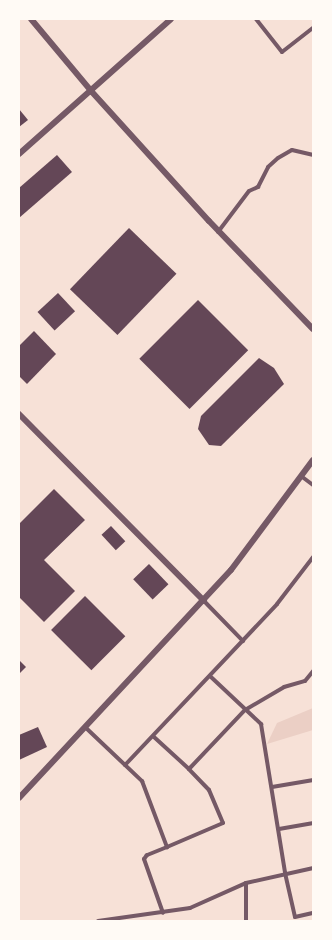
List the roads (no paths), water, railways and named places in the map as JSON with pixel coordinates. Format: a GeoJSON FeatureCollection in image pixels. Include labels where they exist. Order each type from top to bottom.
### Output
{"type":"FeatureCollection","features":[{"type":"Feature","properties":{"kind":"street"},"geometry":{"type":"LineString","coordinates":[[31,19],[92,92],[218,232],[313,329]]}},
{"type":"Feature","properties":{"kind":"street"},"geometry":{"type":"LineString","coordinates":[[19,154],[92,92],[171,19]]}},
{"type":"Feature","properties":{"kind":"street"},"geometry":{"type":"LineString","coordinates":[[256,19],[282,52],[313,28]]}},
{"type":"Feature","properties":{"kind":"street"},"geometry":{"type":"LineString","coordinates":[[218,232],[248,191],[258,187],[268,167],[278,158],[292,150],[313,155]]}},
{"type":"Feature","properties":{"kind":"street"},"geometry":{"type":"LineString","coordinates":[[19,414],[244,640]]}},
{"type":"Feature","properties":{"kind":"street"},"geometry":{"type":"LineString","coordinates":[[19,798],[204,601],[231,570],[313,460]]}},
{"type":"Feature","properties":{"kind":"street"},"geometry":{"type":"LineString","coordinates":[[301,476],[313,485]]}},
{"type":"Feature","properties":{"kind":"street"},"geometry":{"type":"LineString","coordinates":[[125,766],[154,737],[277,604],[313,557]]}},
{"type":"Feature","properties":{"kind":"street"},"geometry":{"type":"LineString","coordinates":[[189,769],[245,710],[284,688],[305,681],[313,671]]}},
{"type":"Feature","properties":{"kind":"street"},"geometry":{"type":"LineString","coordinates":[[211,676],[261,724],[285,874],[295,917],[313,913]]}},
{"type":"Feature","properties":{"kind":"street"},"geometry":{"type":"LineString","coordinates":[[85,727],[142,781],[167,847]]}},
{"type":"Feature","properties":{"kind":"street"},"geometry":{"type":"LineString","coordinates":[[154,737],[189,769],[209,790],[223,823],[147,855],[144,859],[163,912]]}},
{"type":"Feature","properties":{"kind":"street"},"geometry":{"type":"LineString","coordinates":[[272,788],[313,780]]}},
{"type":"Feature","properties":{"kind":"street"},"geometry":{"type":"LineString","coordinates":[[279,829],[313,823]]}},
{"type":"Feature","properties":{"kind":"street"},"geometry":{"type":"LineString","coordinates":[[98,921],[132,919],[190,908],[246,884],[313,868]]}},
{"type":"Feature","properties":{"kind":"street"},"geometry":{"type":"LineString","coordinates":[[246,884],[246,921]]}}]}
